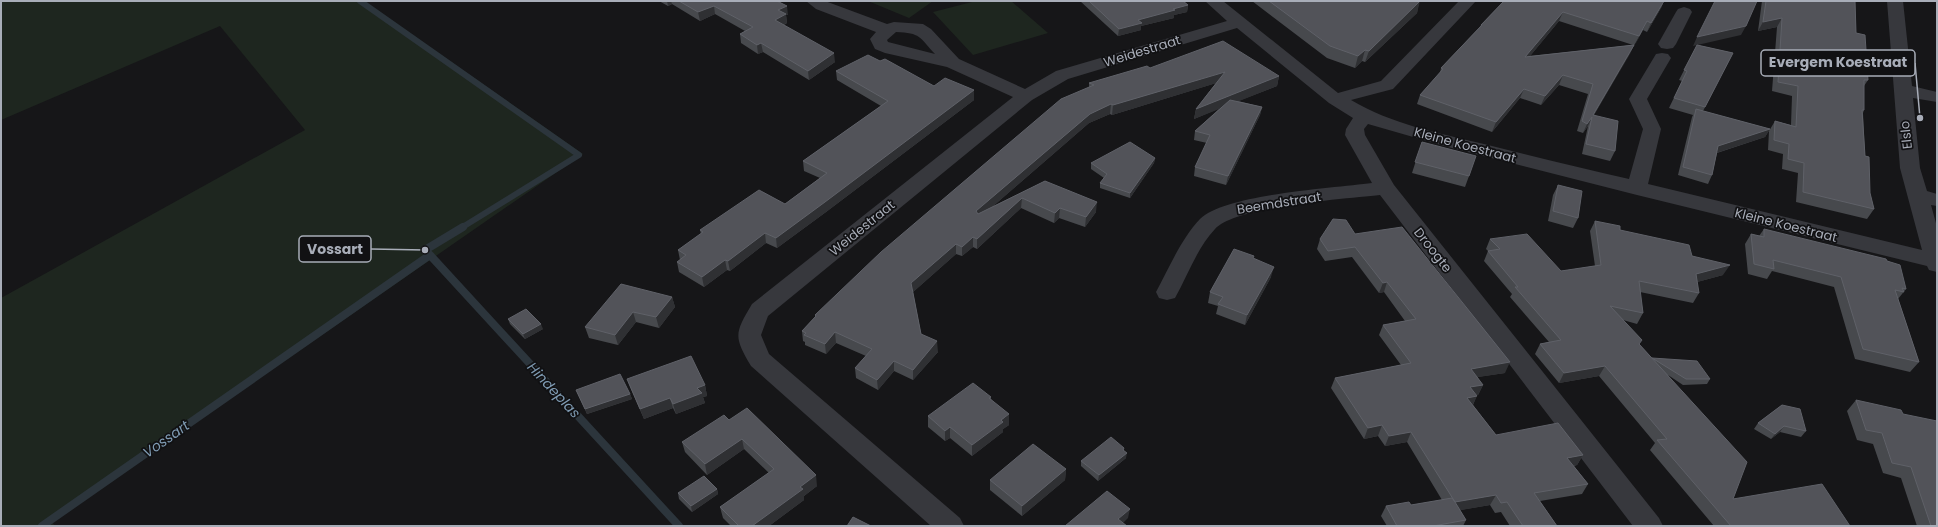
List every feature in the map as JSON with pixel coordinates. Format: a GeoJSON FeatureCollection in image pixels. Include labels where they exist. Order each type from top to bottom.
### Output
{"type":"FeatureCollection","features":[{"type":"Feature","properties":{"kind":"street"},"geometry":{"type":"LineString","coordinates":[[1213,1],[1335,99],[1364,116]]}},
{"type":"Feature","properties":{"kind":"street"},"geometry":{"type":"LineString","coordinates":[[1335,99],[1387,85],[1468,1]]}},
{"type":"Feature","properties":{"kind":"street","name":"Elslo"},"geometry":{"type":"LineString","coordinates":[[1895,1],[1910,168],[1936,263]]}},
{"type":"Feature","properties":{"kind":"street"},"geometry":{"type":"LineString","coordinates":[[818,4],[887,30]]}},
{"type":"Feature","properties":{"kind":"street"},"geometry":{"type":"LineString","coordinates":[[1637,189],[1652,129],[1639,104],[1638,99],[1684,12]]}},
{"type":"Feature","properties":{"kind":"street","name":"Weidestraat"},"geometry":{"type":"LineString","coordinates":[[950,526],[760,360],[750,343],[751,326],[760,310],[1026,96],[1062,75],[1240,22]]}},
{"type":"Feature","properties":{"kind":"street"},"geometry":{"type":"LineString","coordinates":[[953,63],[925,33],[917,28],[894,27],[887,30],[878,39],[881,45],[891,49],[953,63],[1026,96]]}},
{"type":"Feature","properties":{"kind":"street"},"geometry":{"type":"LineString","coordinates":[[1902,90],[1937,97]]}},
{"type":"Feature","properties":{"kind":"street","name":"Kleine Koestraat"},"geometry":{"type":"LineString","coordinates":[[1364,116],[1382,123],[1455,143],[1936,263]]}},
{"type":"Feature","properties":{"kind":"street","name":"Droogte"},"geometry":{"type":"LineString","coordinates":[[1364,116],[1355,129],[1355,135],[1386,188],[1649,526]]}},
{"type":"Feature","properties":{"kind":"street","name":"Beemdstraat"},"geometry":{"type":"LineString","coordinates":[[1167,292],[1194,243],[1211,220],[1228,211],[1250,205],[1386,188]]}},
{"type":"Feature","properties":{"kind":"street"},"geometry":{"type":"LineString","coordinates":[[1917,195],[1937,200]]}},
{"type":"Feature","properties":{"kind":"shaded area"},"geometry":{"type":"Polygon","coordinates":[[[1,1],[364,1],[583,154],[52,522],[55,526],[1,526],[1,298],[305,130],[220,26],[1,120],[1,1]]]}},
{"type":"Feature","properties":{"kind":"shaded area"},"geometry":{"type":"Polygon","coordinates":[[[868,1],[933,1],[909,18],[868,1]]]}},
{"type":"Feature","properties":{"kind":"shaded area"},"geometry":{"type":"Polygon","coordinates":[[[976,1],[1011,1],[1048,33],[973,55],[933,12],[976,1]]]}},
{"type":"Feature","properties":{"kind":"building"},"geometry":{"type":"Polygon","coordinates":[[[679,1],[777,1],[787,6],[778,10],[786,14],[775,20],[834,53],[808,71],[761,43],[757,45],[740,34],[753,27],[714,6],[698,12],[679,1]]]}},
{"type":"Feature","properties":{"kind":"building"},"geometry":{"type":"Polygon","coordinates":[[[1089,1],[1183,1],[1188,5],[1138,20],[1142,23],[1119,29],[1089,1]]]}},
{"type":"Feature","properties":{"kind":"building"},"geometry":{"type":"Polygon","coordinates":[[[1269,1],[1420,1],[1369,51],[1365,50],[1358,56],[1330,46],[1269,1]]]}},
{"type":"Feature","properties":{"kind":"building"},"geometry":{"type":"Polygon","coordinates":[[[1504,1],[1664,1],[1651,23],[1647,21],[1639,36],[1563,12],[1525,57],[1634,45],[1593,115],[1618,121],[1615,151],[1586,144],[1592,117],[1587,124],[1582,121],[1593,84],[1563,75],[1545,96],[1524,89],[1496,122],[1420,95],[1443,69],[1441,68],[1504,1]]]}},
{"type":"Feature","properties":{"kind":"building"},"geometry":{"type":"Polygon","coordinates":[[[1715,1],[1757,1],[1746,26],[1697,37],[1715,1]]]}},
{"type":"Feature","properties":{"kind":"building"},"geometry":{"type":"Polygon","coordinates":[[[1766,1],[1855,1],[1856,33],[1865,35],[1868,80],[1864,80],[1864,110],[1862,110],[1865,156],[1869,157],[1870,193],[1874,209],[1803,192],[1804,163],[1788,159],[1789,144],[1774,140],[1775,121],[1796,127],[1798,86],[1778,82],[1782,18],[1763,22],[1766,1]]]}},
{"type":"Feature","properties":{"kind":"building"},"geometry":{"type":"Polygon","coordinates":[[[1223,41],[1279,76],[1196,109],[1225,72],[1113,105],[1111,104],[1090,114],[976,211],[978,214],[1045,181],[1097,202],[1086,217],[1060,208],[1055,213],[1022,198],[977,239],[973,237],[962,247],[956,244],[911,283],[921,334],[937,341],[913,370],[894,361],[877,380],[855,368],[872,349],[835,332],[825,344],[804,335],[806,333],[802,331],[816,316],[815,315],[881,252],[1061,99],[1094,85],[1089,83],[1147,66],[1150,68],[1223,41]]]}},
{"type":"Feature","properties":{"kind":"building"},"geometry":{"type":"Polygon","coordinates":[[[1697,45],[1733,53],[1705,107],[1674,98],[1687,71],[1684,70],[1697,45]]]}},
{"type":"Feature","properties":{"kind":"building"},"geometry":{"type":"Polygon","coordinates":[[[868,55],[880,61],[885,59],[934,86],[945,78],[974,90],[776,238],[765,233],[728,261],[725,260],[702,277],[677,262],[686,255],[678,250],[703,232],[700,230],[759,190],[785,204],[827,173],[803,161],[888,101],[836,71],[868,55]]]}},
{"type":"Feature","properties":{"kind":"building"},"geometry":{"type":"Polygon","coordinates":[[[1230,100],[1262,107],[1228,176],[1195,167],[1210,135],[1195,131],[1230,100]]]}},
{"type":"Feature","properties":{"kind":"building"},"geometry":{"type":"Polygon","coordinates":[[[1696,109],[1770,129],[1718,146],[1712,175],[1683,167],[1696,109]]]}},
{"type":"Feature","properties":{"kind":"building"},"geometry":{"type":"Polygon","coordinates":[[[1130,142],[1155,158],[1130,193],[1100,183],[1107,174],[1091,163],[1130,142]]]}},
{"type":"Feature","properties":{"kind":"building"},"geometry":{"type":"Polygon","coordinates":[[[1422,142],[1476,156],[1469,176],[1415,162],[1422,142]]]}},
{"type":"Feature","properties":{"kind":"building"},"geometry":{"type":"Polygon","coordinates":[[[1558,185],[1582,191],[1578,218],[1553,211],[1558,185]]]}},
{"type":"Feature","properties":{"kind":"building"},"geometry":{"type":"Polygon","coordinates":[[[1333,219],[1346,220],[1355,234],[1402,227],[1510,362],[1471,369],[1483,385],[1470,387],[1477,396],[1467,398],[1496,435],[1558,423],[1583,455],[1567,458],[1588,484],[1534,493],[1557,526],[1523,526],[1507,502],[1501,503],[1496,495],[1455,502],[1411,432],[1389,436],[1382,425],[1368,428],[1335,378],[1411,363],[1383,325],[1416,319],[1387,282],[1383,283],[1355,247],[1328,251],[1320,239],[1333,219]]]}},
{"type":"Feature","properties":{"kind":"building"},"geometry":{"type":"Polygon","coordinates":[[[1595,221],[1620,226],[1620,230],[1689,245],[1692,256],[1730,265],[1696,274],[1699,293],[1639,281],[1643,313],[1610,306],[1642,340],[1639,344],[1747,462],[1733,499],[1822,484],[1850,526],[1731,526],[1657,440],[1667,439],[1605,366],[1564,373],[1540,344],[1561,340],[1515,287],[1518,287],[1488,251],[1500,249],[1490,239],[1527,234],[1561,271],[1601,265],[1595,221]]]}},
{"type":"Feature","properties":{"kind":"building"},"geometry":{"type":"Polygon","coordinates":[[[1764,229],[1886,259],[1887,261],[1900,265],[1906,289],[1902,288],[1904,292],[1895,290],[1919,362],[1863,349],[1841,277],[1773,260],[1774,269],[1754,264],[1751,234],[1764,237],[1764,229]]]}},
{"type":"Feature","properties":{"kind":"building"},"geometry":{"type":"Polygon","coordinates":[[[1234,249],[1254,256],[1253,258],[1274,267],[1247,315],[1218,304],[1223,297],[1210,292],[1234,249]]]}},
{"type":"Feature","properties":{"kind":"building"},"geometry":{"type":"Polygon","coordinates":[[[621,284],[672,297],[656,317],[633,312],[615,335],[585,327],[621,284]]]}},
{"type":"Feature","properties":{"kind":"building"},"geometry":{"type":"Polygon","coordinates":[[[526,309],[541,324],[523,334],[508,319],[526,309]]]}},
{"type":"Feature","properties":{"kind":"building"},"geometry":{"type":"Polygon","coordinates":[[[691,356],[705,385],[697,388],[702,393],[673,404],[670,398],[640,409],[627,379],[691,356]]]}},
{"type":"Feature","properties":{"kind":"building"},"geometry":{"type":"Polygon","coordinates":[[[1652,358],[1697,361],[1710,379],[1686,379],[1652,358]]]}},
{"type":"Feature","properties":{"kind":"building"},"geometry":{"type":"Polygon","coordinates":[[[620,374],[630,394],[585,409],[576,390],[620,374]]]}},
{"type":"Feature","properties":{"kind":"building"},"geometry":{"type":"Polygon","coordinates":[[[973,383],[1009,414],[1001,420],[1003,422],[972,445],[950,427],[945,431],[928,416],[973,383]]]}},
{"type":"Feature","properties":{"kind":"building"},"geometry":{"type":"Polygon","coordinates":[[[1856,400],[1901,410],[1903,414],[1937,421],[1937,526],[1931,526],[1911,467],[1892,463],[1882,433],[1866,430],[1856,400]]]}},
{"type":"Feature","properties":{"kind":"building"},"geometry":{"type":"Polygon","coordinates":[[[1782,405],[1800,409],[1806,431],[1784,426],[1775,434],[1758,423],[1782,405]]]}},
{"type":"Feature","properties":{"kind":"building"},"geometry":{"type":"Polygon","coordinates":[[[747,408],[816,475],[800,487],[803,489],[752,526],[739,526],[720,507],[774,469],[742,439],[705,464],[682,442],[724,415],[729,420],[747,408]]]}},
{"type":"Feature","properties":{"kind":"building"},"geometry":{"type":"Polygon","coordinates":[[[1111,437],[1124,448],[1123,450],[1127,453],[1099,475],[1081,461],[1111,437]]]}},
{"type":"Feature","properties":{"kind":"building"},"geometry":{"type":"Polygon","coordinates":[[[1033,444],[1066,469],[1022,506],[990,480],[1033,444]]]}},
{"type":"Feature","properties":{"kind":"building"},"geometry":{"type":"Polygon","coordinates":[[[704,476],[717,489],[691,506],[678,493],[704,476]]]}},
{"type":"Feature","properties":{"kind":"building"},"geometry":{"type":"Polygon","coordinates":[[[1107,491],[1130,509],[1118,519],[1127,526],[1065,526],[1107,491]]]}},
{"type":"Feature","properties":{"kind":"building"},"geometry":{"type":"Polygon","coordinates":[[[1452,498],[1466,520],[1433,526],[1397,526],[1386,506],[1409,502],[1411,505],[1452,498]]]}},
{"type":"Feature","properties":{"kind":"building"},"geometry":{"type":"Polygon","coordinates":[[[853,517],[871,526],[847,526],[853,517]]]}},
{"type":"Feature","properties":{"kind":"waterway","name":"Vossart"},"geometry":{"type":"LineString","coordinates":[[360,1],[579,155],[461,228]]}},
{"type":"Feature","properties":{"kind":"waterway","name":"Vossart"},"geometry":{"type":"LineString","coordinates":[[430,255],[425,250],[463,227]]}},
{"type":"Feature","properties":{"kind":"waterway","name":"Vossart"},"geometry":{"type":"LineString","coordinates":[[42,526],[430,255]]}},
{"type":"Feature","properties":{"kind":"waterway","name":"Hindeplas"},"geometry":{"type":"LineString","coordinates":[[430,255],[679,526]]}},
{"type":"Feature","properties":{"kind":"place","name":"Evergem Koestraat"},"geometry":{"type":"Point","coordinates":[1920,118]}},
{"type":"Feature","properties":{"kind":"place","name":"Vossart"},"geometry":{"type":"Point","coordinates":[425,250]}}]}
